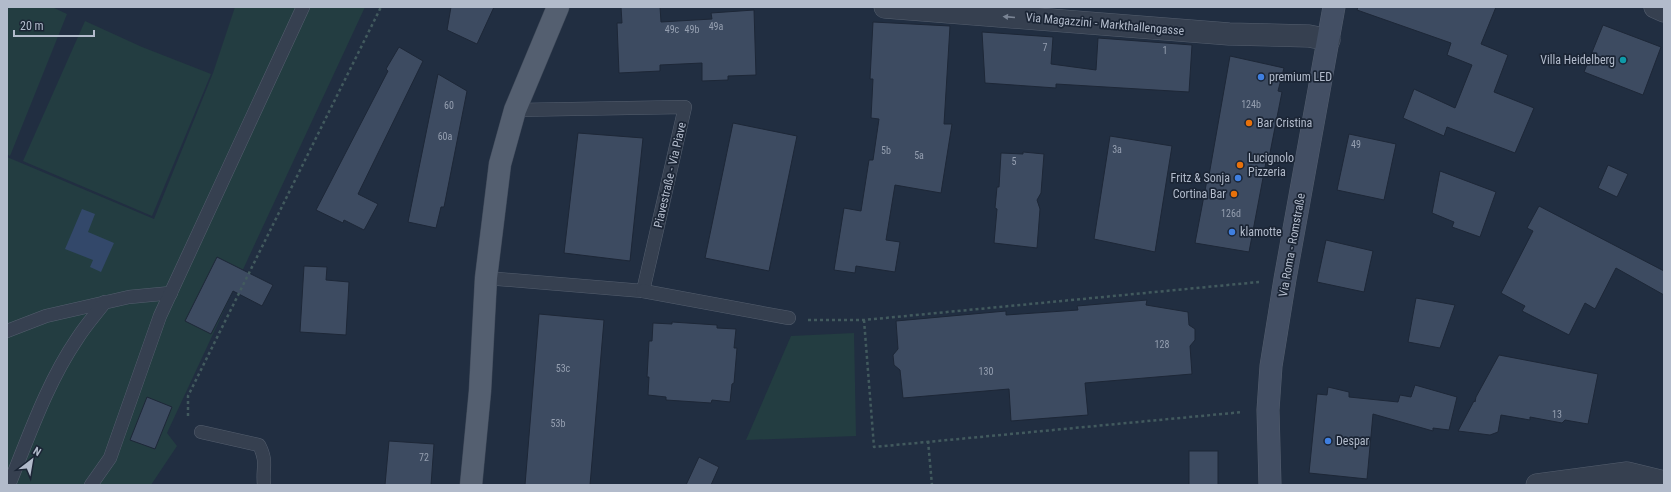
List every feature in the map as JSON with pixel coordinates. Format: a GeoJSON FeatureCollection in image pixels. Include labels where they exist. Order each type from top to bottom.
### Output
{"type":"FeatureCollection","features":[{"type":"Feature","properties":{"kind":"main road"},"geometry":{"type":"LineString","coordinates":[[471,485],[480,391],[486,278],[500,164],[515,110],[558,7]]}},
{"type":"Feature","properties":{"kind":"street","name":"Via Magazzini - Markthallengasse"},"geometry":{"type":"LineString","coordinates":[[885,7],[1229,34],[1309,36],[1329,40]]}},
{"type":"Feature","properties":{"kind":"street","name":"Via Roma - Romstraße"},"geometry":{"type":"LineString","coordinates":[[1270,485],[1268,410],[1272,366],[1285,279],[1334,7]]}},
{"type":"Feature","properties":{"kind":"street"},"geometry":{"type":"LineString","coordinates":[[1655,7],[1664,11]]}},
{"type":"Feature","properties":{"kind":"street"},"geometry":{"type":"LineString","coordinates":[[1537,485],[1627,473],[1664,482]]}},
{"type":"Feature","properties":{"kind":"lane"},"geometry":{"type":"LineString","coordinates":[[91,485],[110,458],[160,316],[172,293],[303,7]]}},
{"type":"Feature","properties":{"kind":"lane","name":"Piavestraße - Via Piave"},"geometry":{"type":"LineString","coordinates":[[515,110],[686,107],[643,291]]}},
{"type":"Feature","properties":{"kind":"lane"},"geometry":{"type":"LineString","coordinates":[[486,278],[643,291],[789,318]]}},
{"type":"Feature","properties":{"kind":"lane"},"geometry":{"type":"LineString","coordinates":[[7,331],[46,316],[104,302],[129,297],[172,293]]}},
{"type":"Feature","properties":{"kind":"lane"},"geometry":{"type":"LineString","coordinates":[[9,485],[46,396],[62,364],[76,339],[104,302]]}},
{"type":"Feature","properties":{"kind":"lane"},"geometry":{"type":"LineString","coordinates":[[201,432],[259,445],[265,456],[264,485]]}},
{"type":"Feature","properties":{"kind":"path"},"geometry":{"type":"LineString","coordinates":[[201,432],[188,422],[188,396],[381,7]]}},
{"type":"Feature","properties":{"kind":"path"},"geometry":{"type":"LineString","coordinates":[[789,318],[804,320],[864,320],[1285,279]]}},
{"type":"Feature","properties":{"kind":"path"},"geometry":{"type":"LineString","coordinates":[[864,320],[874,447],[1268,410]]}},
{"type":"Feature","properties":{"kind":"path"},"geometry":{"type":"LineString","coordinates":[[928,441],[932,485]]}},
{"type":"Feature","properties":{"kind":"green space"},"geometry":{"type":"Polygon","coordinates":[[[7,7],[52,7],[67,14],[10,156],[7,154],[7,7]]]}},
{"type":"Feature","properties":{"kind":"green space"},"geometry":{"type":"Polygon","coordinates":[[[235,7],[365,7],[167,433],[177,446],[151,485],[7,485],[7,157],[154,219],[213,73],[235,7]]]}},
{"type":"Feature","properties":{"kind":"green space"},"geometry":{"type":"Polygon","coordinates":[[[85,21],[142,47],[211,74],[152,216],[23,161],[85,21]]]}},
{"type":"Feature","properties":{"kind":"green space"},"geometry":{"type":"Polygon","coordinates":[[[854,333],[856,436],[746,440],[791,336],[854,333]]]}},
{"type":"Feature","properties":{"kind":"water"},"geometry":{"type":"Polygon","coordinates":[[[82,209],[95,214],[88,232],[114,243],[101,272],[90,267],[93,260],[65,249],[82,209]]]}},
{"type":"Feature","properties":{"kind":"building"},"geometry":{"type":"Polygon","coordinates":[[[451,7],[494,7],[477,44],[447,30],[451,7]]]}},
{"type":"Feature","properties":{"kind":"building"},"geometry":{"type":"Polygon","coordinates":[[[621,7],[660,7],[661,22],[712,19],[711,13],[754,10],[756,75],[728,76],[728,80],[702,81],[702,63],[660,65],[660,71],[619,73],[617,23],[622,23],[621,7]]]}},
{"type":"Feature","properties":{"kind":"building"},"geometry":{"type":"Polygon","coordinates":[[[1358,7],[1496,7],[1481,44],[1508,55],[1494,92],[1534,108],[1515,153],[1447,127],[1444,136],[1403,118],[1414,89],[1455,108],[1472,65],[1447,55],[1451,43],[1357,10],[1358,7]]]}},
{"type":"Feature","properties":{"kind":"building"},"geometry":{"type":"Polygon","coordinates":[[[873,22],[950,26],[944,124],[952,124],[941,193],[895,185],[886,240],[900,242],[895,272],[856,266],[855,273],[834,270],[844,208],[861,211],[869,160],[873,160],[879,119],[871,118],[873,79],[870,79],[873,22]]]}},
{"type":"Feature","properties":{"kind":"building","name":"Villa Heidelberg"},"geometry":{"type":"Polygon","coordinates":[[[1603,25],[1661,47],[1643,95],[1584,72],[1603,25]]]}},
{"type":"Feature","properties":{"kind":"building"},"geometry":{"type":"Polygon","coordinates":[[[982,32],[1053,37],[1051,64],[1096,70],[1098,38],[1192,45],[1189,92],[1056,84],[1056,88],[985,83],[982,32]]]}},
{"type":"Feature","properties":{"kind":"building"},"geometry":{"type":"Polygon","coordinates":[[[399,47],[423,61],[358,194],[378,204],[364,230],[344,220],[343,223],[316,210],[388,71],[386,69],[399,47]]]}},
{"type":"Feature","properties":{"kind":"building"},"geometry":{"type":"Polygon","coordinates":[[[1230,56],[1284,68],[1278,91],[1282,92],[1268,163],[1266,162],[1249,252],[1195,243],[1207,180],[1208,181],[1230,56]]]}},
{"type":"Feature","properties":{"kind":"building"},"geometry":{"type":"Polygon","coordinates":[[[438,74],[467,91],[444,207],[441,207],[436,228],[408,222],[438,74]]]}},
{"type":"Feature","properties":{"kind":"building"},"geometry":{"type":"Polygon","coordinates":[[[733,123],[797,136],[769,271],[705,258],[733,123]]]}},
{"type":"Feature","properties":{"kind":"building"},"geometry":{"type":"Polygon","coordinates":[[[578,133],[643,138],[630,261],[564,253],[578,133]]]}},
{"type":"Feature","properties":{"kind":"building"},"geometry":{"type":"Polygon","coordinates":[[[1349,134],[1396,144],[1384,200],[1337,190],[1349,134]]]}},
{"type":"Feature","properties":{"kind":"building"},"geometry":{"type":"Polygon","coordinates":[[[1110,136],[1172,146],[1155,252],[1094,239],[1110,136]]]}},
{"type":"Feature","properties":{"kind":"building"},"geometry":{"type":"Polygon","coordinates":[[[1023,152],[1044,154],[1041,193],[1037,200],[1040,209],[1037,248],[994,243],[997,209],[995,208],[997,187],[999,187],[1001,153],[1023,154],[1023,152]]]}},
{"type":"Feature","properties":{"kind":"building"},"geometry":{"type":"Polygon","coordinates":[[[1608,165],[1628,174],[1617,197],[1598,188],[1608,165]]]}},
{"type":"Feature","properties":{"kind":"building"},"geometry":{"type":"Polygon","coordinates":[[[1440,171],[1496,192],[1480,237],[1452,227],[1454,222],[1432,213],[1440,171]]]}},
{"type":"Feature","properties":{"kind":"building"},"geometry":{"type":"Polygon","coordinates":[[[1539,206],[1664,271],[1664,295],[1616,268],[1595,309],[1585,303],[1569,335],[1522,311],[1525,306],[1501,293],[1533,231],[1527,228],[1539,206]]]}},
{"type":"Feature","properties":{"kind":"building"},"geometry":{"type":"Polygon","coordinates":[[[1326,240],[1373,251],[1364,292],[1317,282],[1326,240]]]}},
{"type":"Feature","properties":{"kind":"building"},"geometry":{"type":"Polygon","coordinates":[[[217,257],[273,285],[262,306],[233,291],[211,334],[185,321],[217,257]]]}},
{"type":"Feature","properties":{"kind":"building"},"geometry":{"type":"Polygon","coordinates":[[[304,266],[327,267],[326,280],[349,282],[346,335],[300,332],[304,266]]]}},
{"type":"Feature","properties":{"kind":"building"},"geometry":{"type":"Polygon","coordinates":[[[1416,298],[1455,305],[1440,348],[1408,342],[1416,298]]]}},
{"type":"Feature","properties":{"kind":"building"},"geometry":{"type":"Polygon","coordinates":[[[1147,300],[1146,305],[1188,312],[1189,325],[1195,329],[1195,340],[1190,346],[1192,374],[1085,383],[1088,415],[1011,421],[1009,389],[903,398],[900,370],[894,365],[893,355],[898,349],[896,321],[1006,311],[1006,315],[1078,310],[1077,306],[1147,300]]]}},
{"type":"Feature","properties":{"kind":"building"},"geometry":{"type":"Polygon","coordinates":[[[539,314],[604,320],[590,485],[525,485],[539,314]]]}},
{"type":"Feature","properties":{"kind":"building"},"geometry":{"type":"Polygon","coordinates":[[[672,322],[717,325],[717,328],[736,329],[734,348],[737,348],[734,383],[732,384],[730,402],[712,400],[711,403],[666,400],[666,397],[648,395],[649,377],[647,377],[649,341],[652,341],[653,323],[672,324],[672,322]]]}},
{"type":"Feature","properties":{"kind":"building"},"geometry":{"type":"Polygon","coordinates":[[[1499,355],[1598,374],[1588,424],[1565,420],[1562,423],[1530,417],[1530,420],[1501,415],[1498,432],[1490,435],[1458,431],[1499,355]]]}},
{"type":"Feature","properties":{"kind":"building"},"geometry":{"type":"Polygon","coordinates":[[[1415,385],[1457,397],[1449,430],[1433,428],[1433,431],[1373,414],[1367,479],[1309,473],[1317,394],[1327,395],[1328,387],[1349,392],[1349,397],[1398,402],[1400,395],[1411,397],[1415,385]]]}},
{"type":"Feature","properties":{"kind":"building"},"geometry":{"type":"Polygon","coordinates":[[[147,397],[172,407],[155,449],[130,440],[147,397]]]}},
{"type":"Feature","properties":{"kind":"building"},"geometry":{"type":"Polygon","coordinates":[[[389,441],[434,444],[431,485],[385,485],[389,441]]]}},
{"type":"Feature","properties":{"kind":"building"},"geometry":{"type":"Polygon","coordinates":[[[1189,451],[1218,451],[1218,485],[1189,485],[1189,451]]]}},
{"type":"Feature","properties":{"kind":"building"},"geometry":{"type":"Polygon","coordinates":[[[699,457],[719,467],[711,485],[686,485],[699,457]]]}},
{"type":"Feature","properties":{"kind":"place","name":"Villa Heidelberg"},"geometry":{"type":"Point","coordinates":[1623,60]}},
{"type":"Feature","properties":{"kind":"place","name":"premium LED"},"geometry":{"type":"Point","coordinates":[1261,77]}},
{"type":"Feature","properties":{"kind":"place","name":"Bar Cristina"},"geometry":{"type":"Point","coordinates":[1249,123]}},
{"type":"Feature","properties":{"kind":"place","name":"Lucignolo Pizzeria"},"geometry":{"type":"Point","coordinates":[1240,165]}},
{"type":"Feature","properties":{"kind":"place","name":"Fritz & Sonja"},"geometry":{"type":"Point","coordinates":[1238,178]}},
{"type":"Feature","properties":{"kind":"place","name":"Cortina Bar"},"geometry":{"type":"Point","coordinates":[1234,194]}},
{"type":"Feature","properties":{"kind":"place","name":"klamotte"},"geometry":{"type":"Point","coordinates":[1232,232]}},
{"type":"Feature","properties":{"kind":"place","name":"Despar"},"geometry":{"type":"Point","coordinates":[1328,441]}}]}
